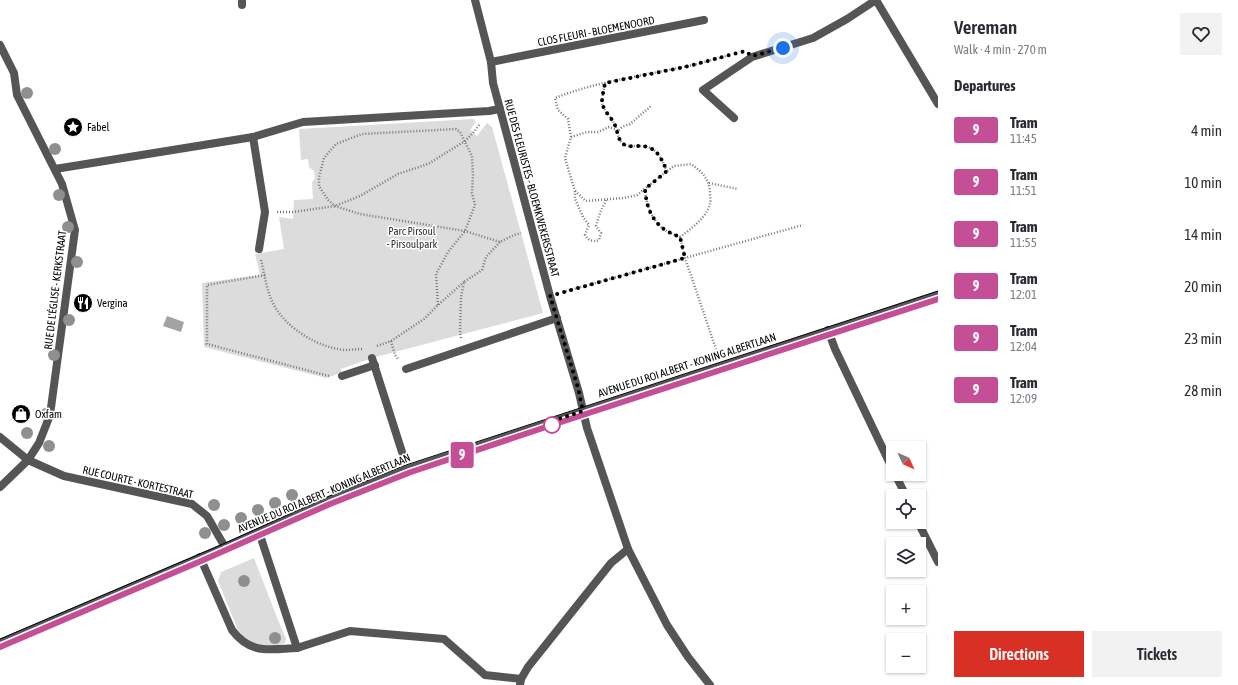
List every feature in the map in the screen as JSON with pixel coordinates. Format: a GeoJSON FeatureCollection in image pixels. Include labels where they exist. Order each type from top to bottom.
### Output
{"type":"FeatureCollection","features":[{"type":"Feature","properties":{"kind":"street","name":"RUE DES FLEURISTES - BLOEMKWEKERSSTRAAT"},"geometry":{"type":"LineString","coordinates":[[474,0],[491,62],[493,83],[550,296],[578,388],[586,428],[628,549],[667,625],[688,657],[710,685]]}},
{"type":"Feature","properties":{"kind":"street"},"geometry":{"type":"LineString","coordinates":[[734,118],[703,90],[752,56],[813,38],[876,0],[938,104]]}},
{"type":"Feature","properties":{"kind":"street","name":"CLOS FLEURI - BLOEMENOORD"},"geometry":{"type":"LineString","coordinates":[[491,62],[704,20]]}},
{"type":"Feature","properties":{"kind":"street","name":"RUE DE L'ÉGLISE - KERKSTRAAT"},"geometry":{"type":"LineString","coordinates":[[0,45],[14,73],[17,95],[62,184],[75,230],[50,415],[39,443],[28,460],[0,487]]}},
{"type":"Feature","properties":{"kind":"street"},"geometry":{"type":"LineString","coordinates":[[55,170],[253,137],[303,122],[489,111],[500,109]]}},
{"type":"Feature","properties":{"kind":"street"},"geometry":{"type":"LineString","coordinates":[[253,137],[265,212],[259,249]]}},
{"type":"Feature","properties":{"kind":"street","name":"AVENUE DU ROI ALBERT - KONING ALBERTLAAN"},"geometry":{"type":"LineString","coordinates":[[0,643],[200,558],[328,501],[408,469],[938,295]]}},
{"type":"Feature","properties":{"kind":"street"},"geometry":{"type":"LineString","coordinates":[[406,369],[557,318]]}},
{"type":"Feature","properties":{"kind":"street"},"geometry":{"type":"LineString","coordinates":[[828,330],[835,349],[886,455]]}},
{"type":"Feature","properties":{"kind":"street"},"geometry":{"type":"LineString","coordinates":[[342,376],[373,362],[402,452]]}},
{"type":"Feature","properties":{"kind":"street","name":"RUE COURTE - KORTESTRAAT"},"geometry":{"type":"LineString","coordinates":[[0,437],[28,460],[64,476],[192,504],[207,516],[225,547]]}},
{"type":"Feature","properties":{"kind":"street"},"geometry":{"type":"LineString","coordinates":[[922,529],[938,562]]}},
{"type":"Feature","properties":{"kind":"street"},"geometry":{"type":"LineString","coordinates":[[259,532],[297,648]]}},
{"type":"Feature","properties":{"kind":"street"},"geometry":{"type":"LineString","coordinates":[[200,558],[232,630],[238,639],[248,646],[262,649],[297,648],[350,631],[444,639],[485,674],[521,682],[528,667],[611,563],[628,549]]}},
{"type":"Feature","properties":{"kind":"path"},"geometry":{"type":"LineString","coordinates":[[596,226],[589,225],[583,217],[575,199],[575,191],[565,158],[571,137],[568,119],[558,110],[555,98],[574,90],[685,67],[730,55]]}},
{"type":"Feature","properties":{"kind":"path"},"geometry":{"type":"LineString","coordinates":[[605,83],[602,102],[606,112],[615,124],[618,137],[623,144],[629,147],[649,147],[654,150],[660,155],[667,171]]}},
{"type":"Feature","properties":{"kind":"path"},"geometry":{"type":"LineString","coordinates":[[571,137],[588,132],[598,132],[609,128],[615,128],[618,131],[622,127],[630,124],[651,106]]}},
{"type":"Feature","properties":{"kind":"path"},"geometry":{"type":"LineString","coordinates":[[438,305],[436,274],[448,252],[465,231],[474,205],[472,193],[474,175],[472,156],[460,132],[456,129],[362,134],[336,144],[324,158],[319,177],[320,186],[328,200],[335,206],[360,214],[465,231],[500,242]]}},
{"type":"Feature","properties":{"kind":"path"},"geometry":{"type":"LineString","coordinates":[[294,212],[335,206],[360,196],[398,174],[428,164],[465,141],[473,133]]}},
{"type":"Feature","properties":{"kind":"path"},"geometry":{"type":"LineString","coordinates":[[575,191],[586,201],[624,198],[637,195],[674,166],[691,164],[700,170],[709,183],[710,203],[707,211],[680,237]]}},
{"type":"Feature","properties":{"kind":"path"},"geometry":{"type":"LineString","coordinates":[[709,183],[738,188]]}},
{"type":"Feature","properties":{"kind":"path"},"geometry":{"type":"LineString","coordinates":[[645,189],[647,205],[650,213],[666,230],[680,237]]}},
{"type":"Feature","properties":{"kind":"path"},"geometry":{"type":"LineString","coordinates":[[589,225],[585,235],[587,239],[593,242],[599,240],[600,233],[596,226],[606,200]]}},
{"type":"Feature","properties":{"kind":"path"},"geometry":{"type":"LineString","coordinates":[[550,296],[803,225]]}},
{"type":"Feature","properties":{"kind":"path"},"geometry":{"type":"LineString","coordinates":[[261,259],[264,276],[275,307],[285,319],[303,334],[322,345],[344,350],[371,348],[391,341],[424,319],[464,282],[482,270],[486,257],[500,242],[514,235]]}},
{"type":"Feature","properties":{"kind":"path"},"geometry":{"type":"LineString","coordinates":[[680,237],[685,258],[716,349]]}},
{"type":"Feature","properties":{"kind":"path"},"geometry":{"type":"LineString","coordinates":[[264,276],[207,285],[207,344],[329,376],[332,379],[342,376]]}},
{"type":"Feature","properties":{"kind":"path"},"geometry":{"type":"LineString","coordinates":[[460,333],[461,297],[464,282]]}},
{"type":"Feature","properties":{"kind":"path"},"geometry":{"type":"LineString","coordinates":[[391,341],[395,355]]}},
{"type":"Feature","properties":{"kind":"path"},"geometry":{"type":"LineString","coordinates":[[371,348],[373,362]]}},
{"type":"Feature","properties":{"kind":"green space","name":"Parc Pirsoul - Pirsoulpark"},"geometry":{"type":"Polygon","coordinates":[[[473,119],[476,122],[470,130],[477,136],[487,123],[492,127],[543,313],[372,358],[341,369],[341,373],[326,378],[204,347],[202,283],[260,275],[255,254],[284,249],[279,217],[293,219],[294,200],[313,199],[312,182],[315,178],[314,171],[309,167],[308,159],[301,160],[299,129],[473,119]]]}},
{"type":"Feature","properties":{"kind":"green space"},"geometry":{"type":"Polygon","coordinates":[[[254,558],[286,639],[285,643],[273,647],[265,647],[250,642],[238,630],[218,581],[221,572],[254,558]]]}},
{"type":"Feature","properties":{"kind":"shaded area"},"geometry":{"type":"Polygon","coordinates":[[[167,316],[184,322],[181,332],[163,326],[167,316]]]}},
{"type":"Feature","properties":{"kind":"tram line"},"geometry":{"type":"LineString","coordinates":[[0,639],[223,544],[327,497],[406,465],[938,291]]}},
{"type":"Feature","properties":{"kind":"tram line"},"geometry":{"type":"LineString","coordinates":[[0,647],[330,504],[411,472],[938,299]]}},
{"type":"Feature","properties":{"kind":"tram line","name":"9"},"geometry":{"type":"LineString","coordinates":[[0,647],[330,504],[411,472],[938,299]]}},
{"type":"Feature","properties":{"kind":"place","name":"Fabel"},"geometry":{"type":"Point","coordinates":[73,127]}},
{"type":"Feature","properties":{"kind":"place","name":"Vergina"},"geometry":{"type":"Point","coordinates":[83,303]}},
{"type":"Feature","properties":{"kind":"place","name":"Oxfam"},"geometry":{"type":"Point","coordinates":[21,414]}},
{"type":"Feature","properties":{"kind":"route"},"geometry":{"type":"LineString","coordinates":[[552,425],[550,422],[583,411],[578,388],[550,296],[685,258],[680,237],[666,230],[658,223],[650,213],[647,205],[645,189],[667,171],[660,155],[649,147],[629,147],[623,144],[618,137],[615,124],[606,112],[602,102],[605,83],[685,67],[745,51],[752,56],[783,48]]}}]}
